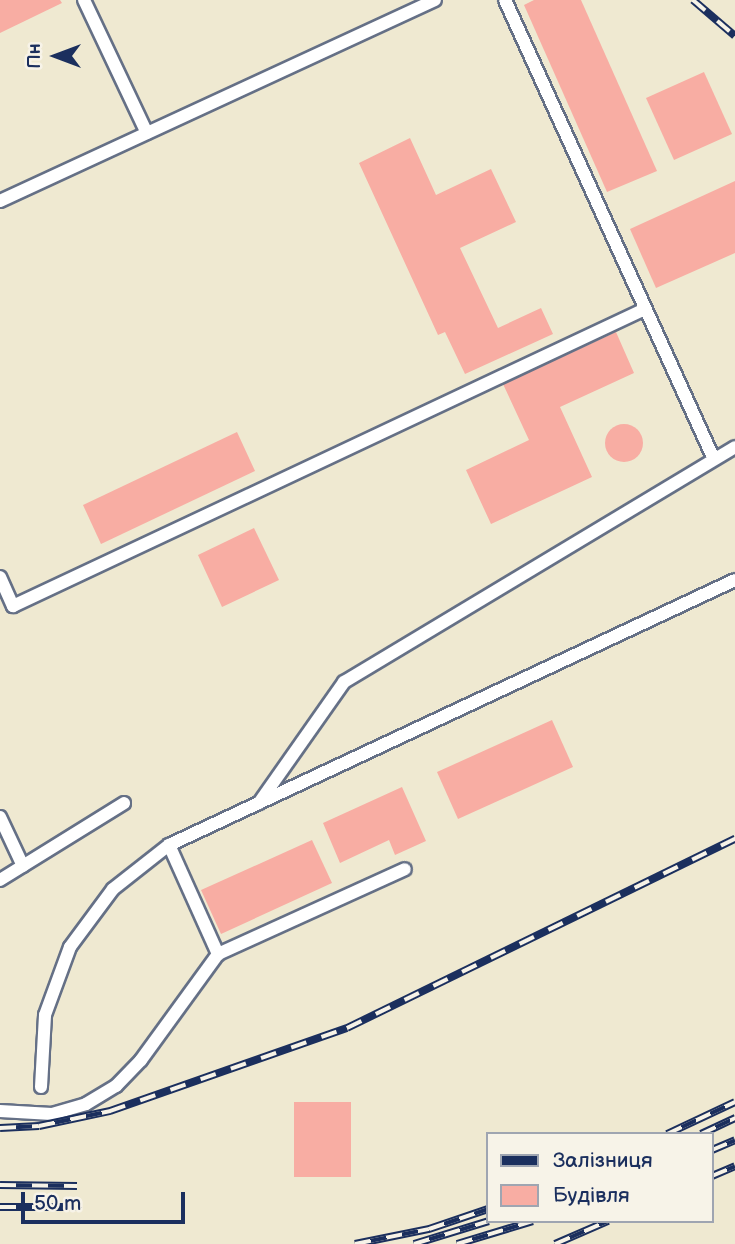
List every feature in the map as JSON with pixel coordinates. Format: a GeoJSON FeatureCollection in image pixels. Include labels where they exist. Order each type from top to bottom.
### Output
{"type":"FeatureCollection","features":[{"type":"Feature","properties":{"kind":"lane"},"geometry":{"type":"LineString","coordinates":[[84,0],[147,133]]}},
{"type":"Feature","properties":{"kind":"lane"},"geometry":{"type":"LineString","coordinates":[[0,201],[435,0]]}},
{"type":"Feature","properties":{"kind":"lane"},"geometry":{"type":"LineString","coordinates":[[505,0],[713,457]]}},
{"type":"Feature","properties":{"kind":"lane"},"geometry":{"type":"LineString","coordinates":[[0,577],[13,606],[645,309]]}},
{"type":"Feature","properties":{"kind":"lane"},"geometry":{"type":"LineString","coordinates":[[258,803],[344,682],[713,457],[735,447]]}},
{"type":"Feature","properties":{"kind":"lane"},"geometry":{"type":"LineString","coordinates":[[41,1087],[46,1015],[71,947],[113,889],[169,845],[735,580]]}},
{"type":"Feature","properties":{"kind":"lane"},"geometry":{"type":"LineString","coordinates":[[0,880],[124,803]]}},
{"type":"Feature","properties":{"kind":"lane"},"geometry":{"type":"LineString","coordinates":[[0,817],[23,866]]}},
{"type":"Feature","properties":{"kind":"lane"},"geometry":{"type":"LineString","coordinates":[[169,845],[218,954]]}},
{"type":"Feature","properties":{"kind":"lane"},"geometry":{"type":"LineString","coordinates":[[0,1111],[52,1114],[86,1104],[116,1086],[141,1060],[218,954],[405,869]]}},
{"type":"Feature","properties":{"kind":"building"},"geometry":{"type":"Polygon","coordinates":[[[0,0],[60,0],[62,3],[0,33],[0,0]]]}},
{"type":"Feature","properties":{"kind":"building"},"geometry":{"type":"Polygon","coordinates":[[[534,0],[581,0],[657,171],[607,192],[524,5],[534,0]]]}},
{"type":"Feature","properties":{"kind":"building"},"geometry":{"type":"Polygon","coordinates":[[[704,72],[732,134],[674,160],[646,98],[704,72]]]}},
{"type":"Feature","properties":{"kind":"building"},"geometry":{"type":"Polygon","coordinates":[[[410,138],[436,195],[491,169],[516,222],[460,248],[498,328],[541,308],[553,334],[465,374],[445,332],[438,335],[359,163],[410,138]]]}},
{"type":"Feature","properties":{"kind":"building"},"geometry":{"type":"Polygon","coordinates":[[[735,181],[735,253],[656,288],[630,229],[735,181]]]}},
{"type":"Feature","properties":{"kind":"building"},"geometry":{"type":"Polygon","coordinates":[[[616,332],[634,373],[560,407],[592,477],[491,524],[466,470],[529,440],[503,384],[616,332]]]}},
{"type":"Feature","properties":{"kind":"building"},"geometry":{"type":"Polygon","coordinates":[[[624,424],[637,430],[643,443],[637,456],[624,462],[611,456],[605,443],[611,430],[624,424]]]}},
{"type":"Feature","properties":{"kind":"building"},"geometry":{"type":"Polygon","coordinates":[[[237,432],[255,471],[101,544],[83,505],[237,432]]]}},
{"type":"Feature","properties":{"kind":"building"},"geometry":{"type":"Polygon","coordinates":[[[254,528],[279,580],[222,607],[198,555],[254,528]]]}},
{"type":"Feature","properties":{"kind":"building"},"geometry":{"type":"Polygon","coordinates":[[[552,720],[573,767],[458,819],[437,772],[552,720]]]}},
{"type":"Feature","properties":{"kind":"building"},"geometry":{"type":"Polygon","coordinates":[[[402,787],[426,841],[395,855],[389,840],[340,863],[323,823],[402,787]]]}},
{"type":"Feature","properties":{"kind":"building"},"geometry":{"type":"Polygon","coordinates":[[[312,840],[332,883],[221,934],[201,890],[312,840]]]}},
{"type":"Feature","properties":{"kind":"building"},"geometry":{"type":"Polygon","coordinates":[[[294,1102],[351,1102],[351,1177],[294,1177],[294,1102]]]}},
{"type":"Feature","properties":{"kind":"railway"},"geometry":{"type":"LineString","coordinates":[[693,0],[735,36]]}},
{"type":"Feature","properties":{"kind":"railway"},"geometry":{"type":"LineString","coordinates":[[0,1128],[39,1126],[110,1111],[347,1028],[735,839]]}},
{"type":"Feature","properties":{"kind":"railway"},"geometry":{"type":"LineString","coordinates":[[671,1132],[735,1102]]}},
{"type":"Feature","properties":{"kind":"railway"},"geometry":{"type":"LineString","coordinates":[[705,1132],[735,1118]]}},
{"type":"Feature","properties":{"kind":"railway"},"geometry":{"type":"LineString","coordinates":[[714,1149],[735,1140]]}},
{"type":"Feature","properties":{"kind":"railway"},"geometry":{"type":"LineString","coordinates":[[714,1175],[735,1166]]}},
{"type":"Feature","properties":{"kind":"railway"},"geometry":{"type":"LineString","coordinates":[[0,1185],[77,1186]]}},
{"type":"Feature","properties":{"kind":"railway"},"geometry":{"type":"LineString","coordinates":[[0,1207],[82,1207]]}},
{"type":"Feature","properties":{"kind":"railway"},"geometry":{"type":"LineString","coordinates":[[355,1244],[429,1229],[486,1210]]}},
{"type":"Feature","properties":{"kind":"railway"},"geometry":{"type":"LineString","coordinates":[[414,1244],[486,1222]]}},
{"type":"Feature","properties":{"kind":"railway"},"geometry":{"type":"LineString","coordinates":[[457,1244],[526,1223]]}},
{"type":"Feature","properties":{"kind":"railway"},"geometry":{"type":"LineString","coordinates":[[555,1244],[603,1223]]}}]}
